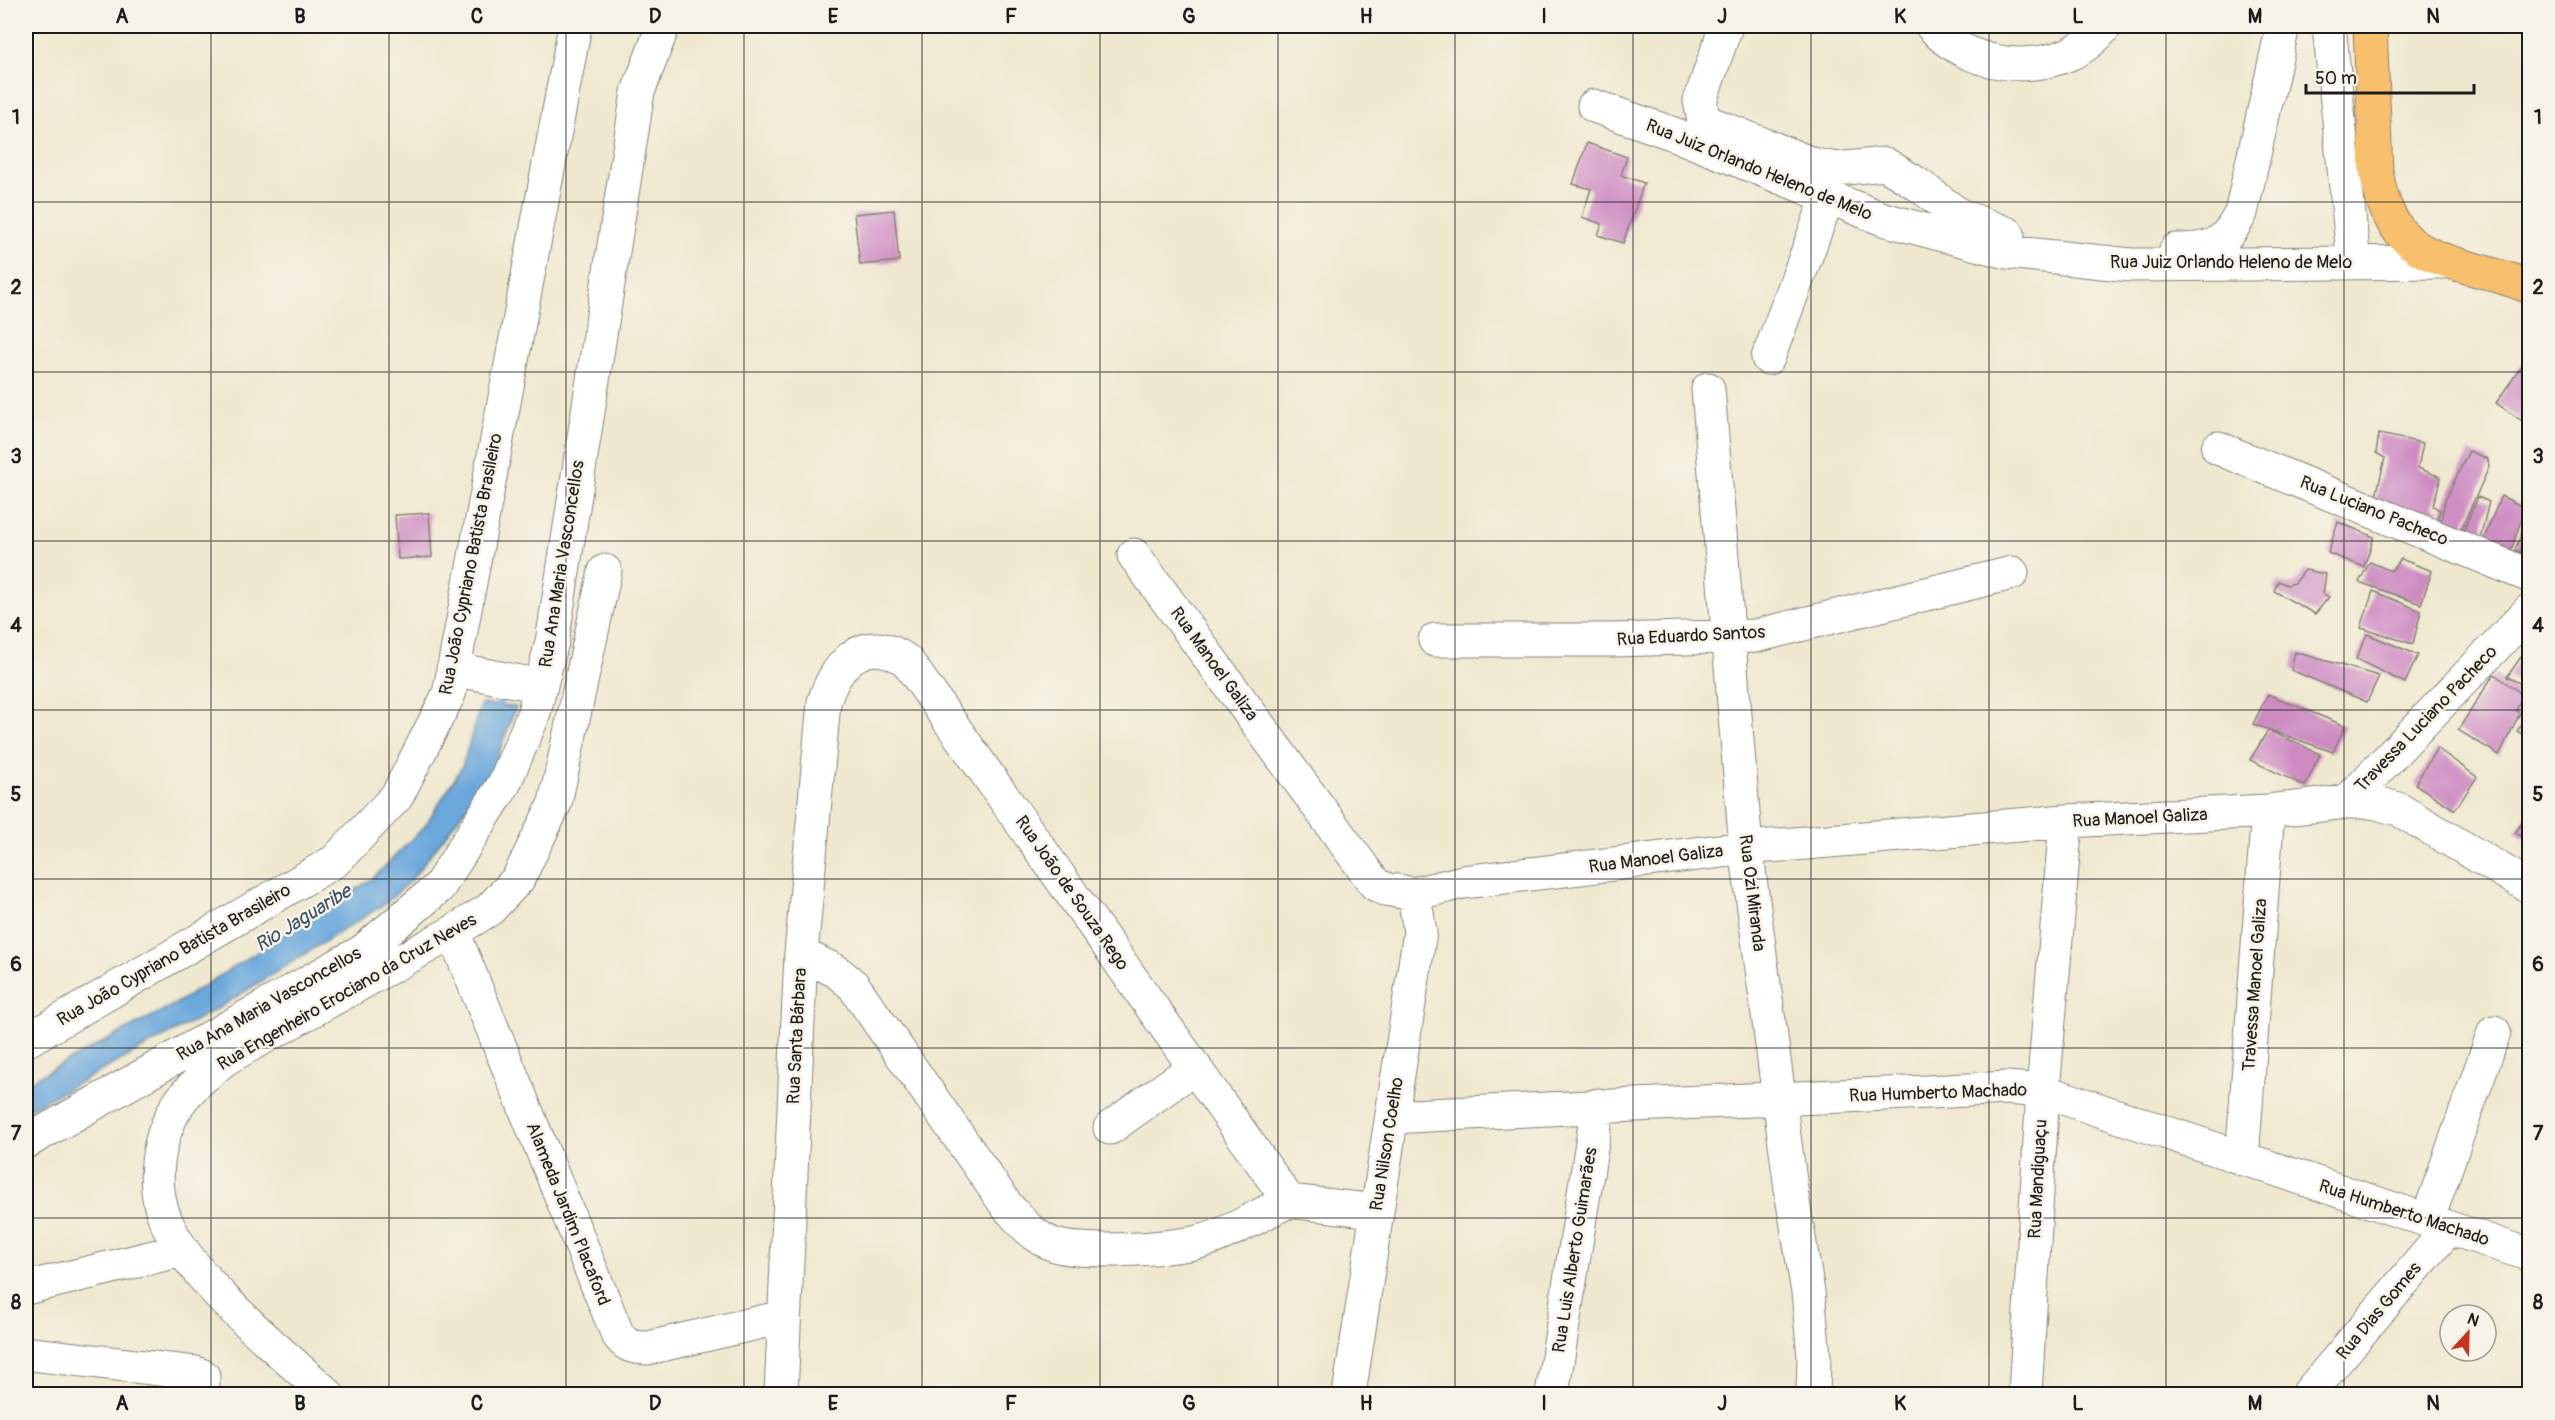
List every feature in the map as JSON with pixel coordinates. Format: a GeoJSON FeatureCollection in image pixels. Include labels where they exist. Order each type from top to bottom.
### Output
{"type":"FeatureCollection","features":[{"type":"Feature","properties":{"kind":"main road"},"geometry":{"type":"LineString","coordinates":[[2370,26],[2379,192],[2388,214],[2401,234],[2416,249],[2444,262]]}},
{"type":"Feature","properties":{"kind":"main road","name":"Rua Juiz Orlando Heleno de Melo"},"geometry":{"type":"LineString","coordinates":[[2444,262],[2473,267],[2529,287]]}},
{"type":"Feature","properties":{"kind":"street","name":"Rua João Cypriano Batista Brasileiro"},"geometry":{"type":"LineString","coordinates":[[26,1041],[335,861],[397,796],[448,694],[456,670],[576,26]]}},
{"type":"Feature","properties":{"kind":"street","name":"Rua Ana Maria Vasconcellos"},"geometry":{"type":"LineString","coordinates":[[371,964],[439,887],[504,784],[533,716],[538,686],[552,642],[638,92],[663,26]]}},
{"type":"Feature","properties":{"kind":"street"},"geometry":{"type":"LineString","coordinates":[[1726,26],[1700,100],[1702,117],[1710,123],[1815,165],[1836,169],[1885,164],[1959,215],[2006,234],[2058,241],[2187,250],[2213,246],[2225,238],[2241,213],[2283,26]]}},
{"type":"Feature","properties":{"kind":"street"},"geometry":{"type":"LineString","coordinates":[[1932,26],[1939,34],[1969,52],[2003,63],[2038,64],[2069,56],[2097,37],[2105,26]]}},
{"type":"Feature","properties":{"kind":"street"},"geometry":{"type":"LineString","coordinates":[[2329,26],[2354,263]]}},
{"type":"Feature","properties":{"kind":"street","name":"Rua Juiz Orlando Heleno de Melo"},"geometry":{"type":"LineString","coordinates":[[1594,106],[1671,133],[1912,229],[2007,252],[2131,265],[2444,262]]}},
{"type":"Feature","properties":{"kind":"street"},"geometry":{"type":"LineString","coordinates":[[1768,358],[1828,197]]}},
{"type":"Feature","properties":{"kind":"street","name":"Rua Ozi Miranda"},"geometry":{"type":"LineString","coordinates":[[1708,389],[1746,848],[1779,1100],[1808,1292],[1814,1357],[1813,1395]]}},
{"type":"Feature","properties":{"kind":"street","name":"Rua Luciano Pacheco"},"geometry":{"type":"LineString","coordinates":[[2218,448],[2529,576]]}},
{"type":"Feature","properties":{"kind":"street","name":"Rua Manoel Galiza"},"geometry":{"type":"LineString","coordinates":[[1134,555],[1375,884],[1385,889],[1414,894],[1463,882],[1746,848],[2066,821],[2268,811],[2347,802],[2373,802],[2398,809],[2529,887]]}},
{"type":"Feature","properties":{"kind":"street","name":"Rua Engenheiro Erociano da Cruz Neves"},"geometry":{"type":"LineString","coordinates":[[327,1395],[215,1289],[182,1250],[165,1221],[159,1194],[157,1164],[166,1132],[179,1103],[201,1079],[218,1048],[371,964],[453,932],[490,909],[518,879],[555,803],[605,571]]}},
{"type":"Feature","properties":{"kind":"street","name":"Rua Eduardo Santos"},"geometry":{"type":"LineString","coordinates":[[1435,640],[1727,637],[1781,630],[2012,573]]}},
{"type":"Feature","properties":{"kind":"street","name":"Travessa Luciano Pacheco"},"geometry":{"type":"LineString","coordinates":[[2347,802],[2529,610]]}},
{"type":"Feature","properties":{"kind":"street","name":"Rua João de Souza Rego"},"geometry":{"type":"LineString","coordinates":[[831,680],[844,663],[862,652],[876,648],[894,651],[907,661],[1289,1201]]}},
{"type":"Feature","properties":{"kind":"street"},"geometry":{"type":"LineString","coordinates":[[456,670],[538,686]]}},
{"type":"Feature","properties":{"kind":"street","name":"Rua Santa Bárbara"},"geometry":{"type":"LineString","coordinates":[[781,1395],[801,954],[824,702],[831,680]]}},
{"type":"Feature","properties":{"kind":"street","name":"Travessa Manoel Galiza"},"geometry":{"type":"LineString","coordinates":[[2242,1159],[2268,811]]}},
{"type":"Feature","properties":{"kind":"street","name":"Rua Mandiguaçu"},"geometry":{"type":"LineString","coordinates":[[2025,1395],[2043,1091],[2066,821]]}},
{"type":"Feature","properties":{"kind":"street","name":"Rua Nilson Coelho"},"geometry":{"type":"LineString","coordinates":[[1349,1395],[1420,932],[1414,894]]}},
{"type":"Feature","properties":{"kind":"street","name":"Alameda Jardim Placaford"},"geometry":{"type":"LineString","coordinates":[[453,932],[612,1322],[623,1343],[634,1348],[648,1348],[783,1317]]}},
{"type":"Feature","properties":{"kind":"street"},"geometry":{"type":"LineString","coordinates":[[801,954],[836,971],[853,984],[1007,1206],[1032,1234],[1053,1245],[1082,1250],[1185,1245],[1216,1236],[1289,1201],[1376,1211]]}},
{"type":"Feature","properties":{"kind":"street"},"geometry":{"type":"LineString","coordinates":[[2438,1225],[2494,1032]]}},
{"type":"Feature","properties":{"kind":"street","name":"Rua Ana Maria Vasconcellos"},"geometry":{"type":"LineString","coordinates":[[26,1142],[218,1048]]}},
{"type":"Feature","properties":{"kind":"street"},"geometry":{"type":"LineString","coordinates":[[1110,1128],[1195,1067]]}},
{"type":"Feature","properties":{"kind":"street","name":"Rua Humberto Machado"},"geometry":{"type":"LineString","coordinates":[[1392,1117],[1598,1105],[1779,1100],[2007,1088],[2043,1091],[2529,1255]]}},
{"type":"Feature","properties":{"kind":"street","name":"Rua Luis Alberto Guimarães"},"geometry":{"type":"LineString","coordinates":[[1552,1395],[1598,1105]]}},
{"type":"Feature","properties":{"kind":"street","name":"Rua Dias Gomes"},"geometry":{"type":"LineString","coordinates":[[2308,1395],[2438,1225]]}},
{"type":"Feature","properties":{"kind":"street"},"geometry":{"type":"LineString","coordinates":[[26,1288],[182,1250]]}},
{"type":"Feature","properties":{"kind":"street"},"geometry":{"type":"LineString","coordinates":[[32,1354],[195,1372],[202,1376],[203,1395]]}},
{"type":"Feature","properties":{"kind":"water"},"geometry":{"type":"Polygon","coordinates":[[[481,704],[516,707],[489,778],[413,878],[385,904],[220,1007],[26,1111],[26,1083],[177,1003],[372,879],[425,826],[462,767],[481,704]]]}},
{"type":"Feature","properties":{"kind":"building"},"geometry":{"type":"Polygon","coordinates":[[[1234,26],[1250,26],[1250,27],[1234,29],[1234,26]]]}},
{"type":"Feature","properties":{"kind":"building"},"geometry":{"type":"Polygon","coordinates":[[[1587,143],[1627,157],[1621,175],[1644,183],[1623,243],[1598,235],[1602,224],[1582,217],[1591,189],[1573,184],[1587,143]]]}},
{"type":"Feature","properties":{"kind":"building"},"geometry":{"type":"Polygon","coordinates":[[[894,210],[899,261],[860,265],[854,214],[894,210]]]}},
{"type":"Feature","properties":{"kind":"building"},"geometry":{"type":"Polygon","coordinates":[[[2530,353],[2530,423],[2528,425],[2496,403],[2530,353]]]}},
{"type":"Feature","properties":{"kind":"building"},"geometry":{"type":"Polygon","coordinates":[[[2379,434],[2423,443],[2418,468],[2441,477],[2433,506],[2440,510],[2433,530],[2374,505],[2385,458],[2376,453],[2379,434]]]}},
{"type":"Feature","properties":{"kind":"building"},"geometry":{"type":"Polygon","coordinates":[[[2469,451],[2488,459],[2489,467],[2460,532],[2440,524],[2445,501],[2469,451]]]}},
{"type":"Feature","properties":{"kind":"building"},"geometry":{"type":"Polygon","coordinates":[[[2501,496],[2525,508],[2508,560],[2480,549],[2501,496]]]}},
{"type":"Feature","properties":{"kind":"building"},"geometry":{"type":"Polygon","coordinates":[[[2478,497],[2489,502],[2478,546],[2459,541],[2478,497]]]}},
{"type":"Feature","properties":{"kind":"building"},"geometry":{"type":"Polygon","coordinates":[[[429,513],[432,557],[398,559],[395,515],[429,513]]]}},
{"type":"Feature","properties":{"kind":"building"},"geometry":{"type":"Polygon","coordinates":[[[2530,514],[2530,555],[2515,550],[2530,514]]]}},
{"type":"Feature","properties":{"kind":"building"},"geometry":{"type":"Polygon","coordinates":[[[2338,522],[2374,537],[2364,567],[2328,553],[2338,522]]]}},
{"type":"Feature","properties":{"kind":"building"},"geometry":{"type":"Polygon","coordinates":[[[2401,559],[2432,571],[2421,604],[2359,582],[2370,562],[2391,571],[2401,559]]]}},
{"type":"Feature","properties":{"kind":"building"},"geometry":{"type":"Polygon","coordinates":[[[2305,570],[2326,574],[2323,594],[2329,597],[2315,614],[2274,591],[2278,581],[2287,585],[2295,583],[2305,570]]]}},
{"type":"Feature","properties":{"kind":"building"},"geometry":{"type":"Polygon","coordinates":[[[2373,591],[2421,611],[2413,644],[2361,628],[2373,591]]]}},
{"type":"Feature","properties":{"kind":"building"},"geometry":{"type":"Polygon","coordinates":[[[2367,634],[2418,655],[2405,683],[2356,659],[2367,634]]]}},
{"type":"Feature","properties":{"kind":"building"},"geometry":{"type":"Polygon","coordinates":[[[2530,644],[2530,688],[2507,677],[2530,644]]]}},
{"type":"Feature","properties":{"kind":"building"},"geometry":{"type":"Polygon","coordinates":[[[2295,652],[2379,676],[2367,702],[2291,670],[2295,652]]]}},
{"type":"Feature","properties":{"kind":"building"},"geometry":{"type":"Polygon","coordinates":[[[2494,674],[2523,695],[2516,711],[2520,713],[2499,755],[2458,730],[2494,674]]]}},
{"type":"Feature","properties":{"kind":"building"},"geometry":{"type":"Polygon","coordinates":[[[2268,694],[2345,726],[2333,752],[2253,724],[2268,694]]]}},
{"type":"Feature","properties":{"kind":"building"},"geometry":{"type":"Polygon","coordinates":[[[2530,711],[2530,739],[2517,731],[2530,711]]]}},
{"type":"Feature","properties":{"kind":"building"},"geometry":{"type":"Polygon","coordinates":[[[2268,730],[2320,754],[2305,786],[2250,760],[2268,730]]]}},
{"type":"Feature","properties":{"kind":"building"},"geometry":{"type":"Polygon","coordinates":[[[2437,748],[2477,777],[2455,810],[2415,784],[2437,748]]]}},
{"type":"Feature","properties":{"kind":"building"},"geometry":{"type":"Polygon","coordinates":[[[2530,811],[2530,841],[2515,833],[2530,811]]]}},
{"type":"Feature","properties":{"kind":"waterway","name":"Rio Jaguaribe"},"geometry":{"type":"LineString","coordinates":[[497,715],[503,688]]}}]}
